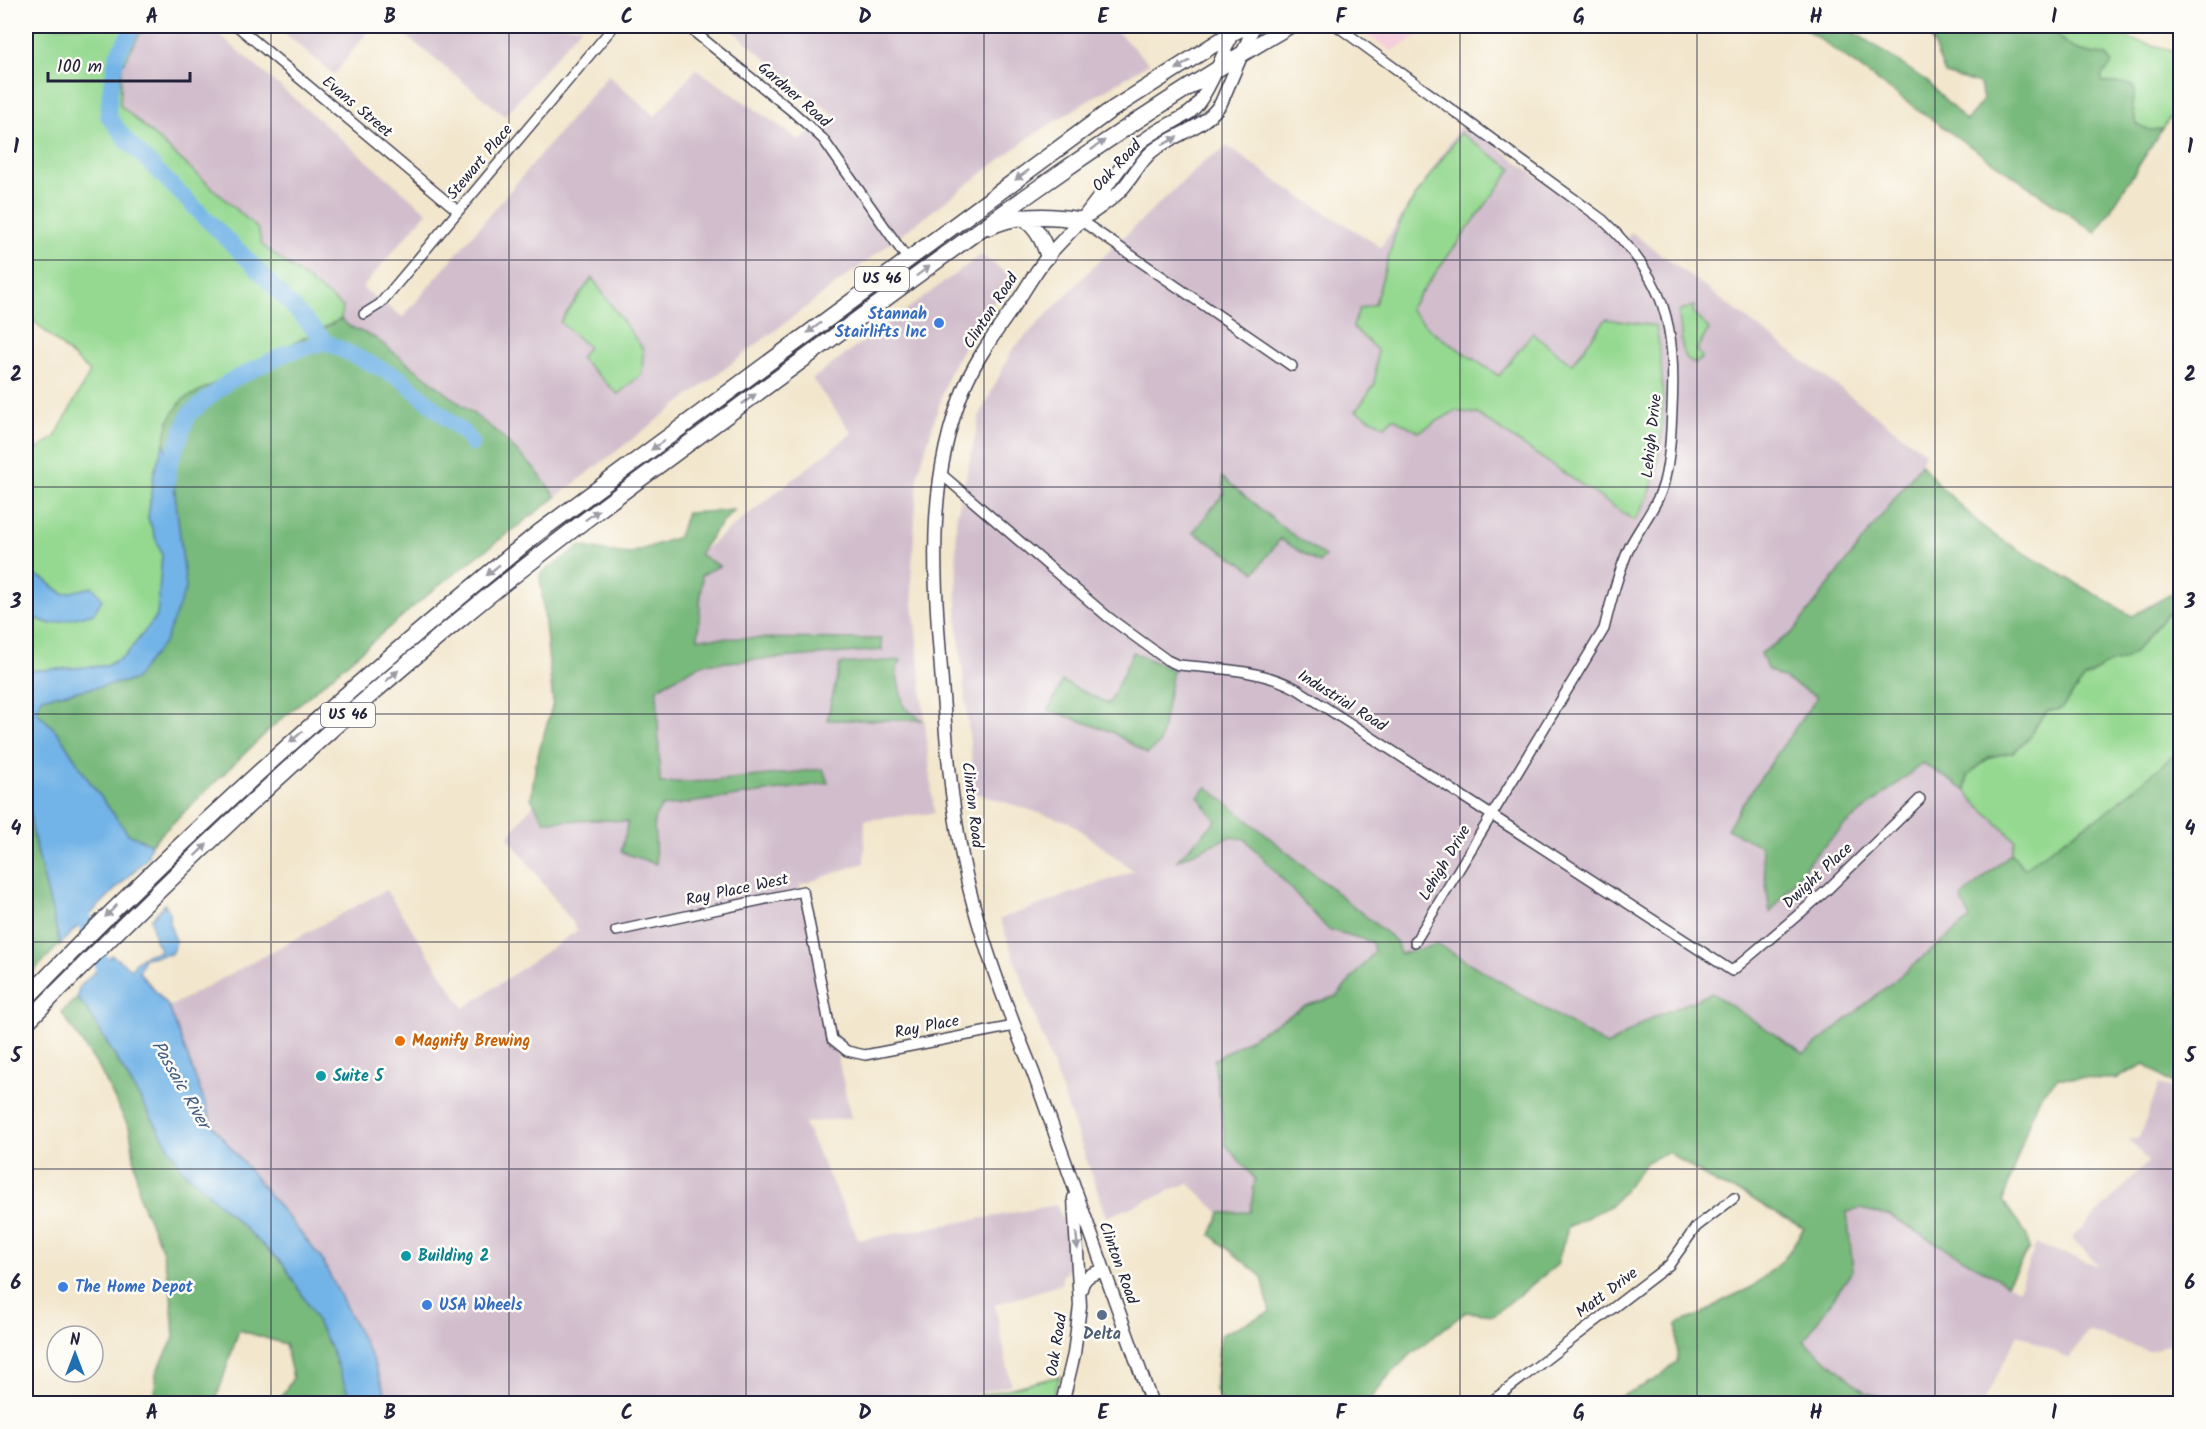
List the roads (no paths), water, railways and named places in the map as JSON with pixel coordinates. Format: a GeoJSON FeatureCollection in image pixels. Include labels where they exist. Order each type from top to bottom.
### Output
{"type":"FeatureCollection","features":[{"type":"Feature","properties":{"kind":"highway","name":"US 46"},"geometry":{"type":"LineString","coordinates":[[26,999],[153,870],[281,751],[453,602],[538,533],[1108,112],[1233,29],[1248,26]]}},
{"type":"Feature","properties":{"kind":"highway","name":"US 46"},"geometry":{"type":"LineString","coordinates":[[26,1023],[279,775],[470,611],[545,550],[948,251],[1119,130],[1242,52],[1289,26]]}},
{"type":"Feature","properties":{"kind":"highway"},"geometry":{"type":"LineString","coordinates":[[948,251],[993,225],[1023,217],[1057,216],[1080,220]]}},
{"type":"Feature","properties":{"kind":"highway"},"geometry":{"type":"LineString","coordinates":[[1023,217],[1036,228],[1048,256]]}},
{"type":"Feature","properties":{"kind":"street","name":"Evans Street"},"geometry":{"type":"LineString","coordinates":[[237,26],[458,211]]}},
{"type":"Feature","properties":{"kind":"street","name":"Stewart Place"},"geometry":{"type":"LineString","coordinates":[[364,314],[380,304],[614,26]]}},
{"type":"Feature","properties":{"kind":"street","name":"Gardner Road"},"geometry":{"type":"LineString","coordinates":[[687,26],[823,139],[908,260]]}},
{"type":"Feature","properties":{"kind":"street","name":"Oak Road"},"geometry":{"type":"LineString","coordinates":[[1080,220],[1109,202],[1122,189],[1145,158],[1157,147],[1188,132],[1214,113],[1221,103],[1254,26]]}},
{"type":"Feature","properties":{"kind":"street","name":"Lehigh Drive"},"geometry":{"type":"LineString","coordinates":[[1337,26],[1603,220],[1620,236],[1651,277],[1662,301],[1672,344],[1671,428],[1664,483],[1631,545],[1619,575],[1604,629],[1415,942]]}},
{"type":"Feature","properties":{"kind":"street","name":"Oak Road"},"geometry":{"type":"LineString","coordinates":[[1080,220],[1140,143],[1152,133],[1190,113],[1202,102],[1233,29]]}},
{"type":"Feature","properties":{"kind":"street","name":"Clinton Road"},"geometry":{"type":"LineString","coordinates":[[1080,220],[1048,256],[998,327],[967,380],[940,473],[934,531],[934,583],[943,704],[957,827],[968,884],[1014,1026],[1033,1072],[1152,1404]]}},
{"type":"Feature","properties":{"kind":"street"},"geometry":{"type":"LineString","coordinates":[[1080,220],[1258,345],[1292,366]]}},
{"type":"Feature","properties":{"kind":"street","name":"Industrial Road"},"geometry":{"type":"LineString","coordinates":[[940,473],[1108,617],[1167,660],[1178,665],[1255,673],[1282,680],[1732,971]]}},
{"type":"Feature","properties":{"kind":"street","name":"Dwight Place"},"geometry":{"type":"LineString","coordinates":[[1732,971],[1826,891],[1920,799]]}},
{"type":"Feature","properties":{"kind":"street","name":"Ray Place West"},"geometry":{"type":"LineString","coordinates":[[616,931],[803,891],[832,1039],[847,1051]]}},
{"type":"Feature","properties":{"kind":"street","name":"Ray Place"},"geometry":{"type":"LineString","coordinates":[[847,1051],[865,1055],[1014,1026]]}},
{"type":"Feature","properties":{"kind":"street","name":"Oak Road"},"geometry":{"type":"LineString","coordinates":[[1062,1404],[1074,1354],[1081,1291],[1073,1209],[1074,1190]]}},
{"type":"Feature","properties":{"kind":"street","name":"Matt Drive"},"geometry":{"type":"LineString","coordinates":[[1488,1404],[1669,1265],[1696,1227],[1734,1198]]}},
{"type":"Feature","properties":{"kind":"street"},"geometry":{"type":"LineString","coordinates":[[1081,1291],[1086,1278],[1104,1271]]}},
{"type":"Feature","properties":{"kind":"water"},"geometry":{"type":"Polygon","coordinates":[[[164,443],[173,477],[186,588],[165,641],[134,680],[41,698],[36,711],[59,734],[87,778],[128,834],[151,844],[147,858],[60,944],[34,838],[26,792],[26,671],[106,666],[125,656],[157,616],[162,555],[148,518],[154,473],[164,443]]]}},
{"type":"Feature","properties":{"kind":"water"},"geometry":{"type":"Polygon","coordinates":[[[26,572],[44,579],[63,594],[93,587],[102,599],[94,613],[51,624],[26,615],[26,572]]]}},
{"type":"Feature","properties":{"kind":"water"},"geometry":{"type":"Polygon","coordinates":[[[165,904],[176,942],[171,954],[144,958],[139,972],[169,1007],[214,1127],[321,1258],[371,1356],[389,1403],[352,1403],[332,1351],[309,1306],[284,1265],[182,1169],[87,1009],[77,998],[79,987],[112,955],[131,969],[143,956],[161,951],[155,940],[151,919],[165,904]]]}},
{"type":"Feature","properties":{"kind":"waterway"},"geometry":{"type":"LineString","coordinates":[[134,26],[117,55],[110,90],[108,116],[127,141],[251,263],[326,342],[287,353],[228,382],[189,414],[170,463],[166,487]]}},
{"type":"Feature","properties":{"kind":"waterway"},"geometry":{"type":"LineString","coordinates":[[326,342],[400,378],[465,434],[472,444]]}},
{"type":"Feature","properties":{"kind":"waterway","name":"Passaic River"},"geometry":{"type":"LineString","coordinates":[[77,900],[110,985]]}},
{"type":"Feature","properties":{"kind":"place","name":"Stannah Stairlifts Inc"},"geometry":{"type":"Point","coordinates":[939,323]}},
{"type":"Feature","properties":{"kind":"place","name":"Magnify Brewing"},"geometry":{"type":"Point","coordinates":[400,1041]}},
{"type":"Feature","properties":{"kind":"place","name":"Suite 5"},"geometry":{"type":"Point","coordinates":[321,1076]}},
{"type":"Feature","properties":{"kind":"place","name":"Building 2"},"geometry":{"type":"Point","coordinates":[406,1256]}},
{"type":"Feature","properties":{"kind":"place","name":"The Home Depot"},"geometry":{"type":"Point","coordinates":[63,1287]}},
{"type":"Feature","properties":{"kind":"place","name":"USA Wheels"},"geometry":{"type":"Point","coordinates":[427,1305]}},
{"type":"Feature","properties":{"kind":"place","name":"Delta"},"geometry":{"type":"Point","coordinates":[1102,1315]}}]}
